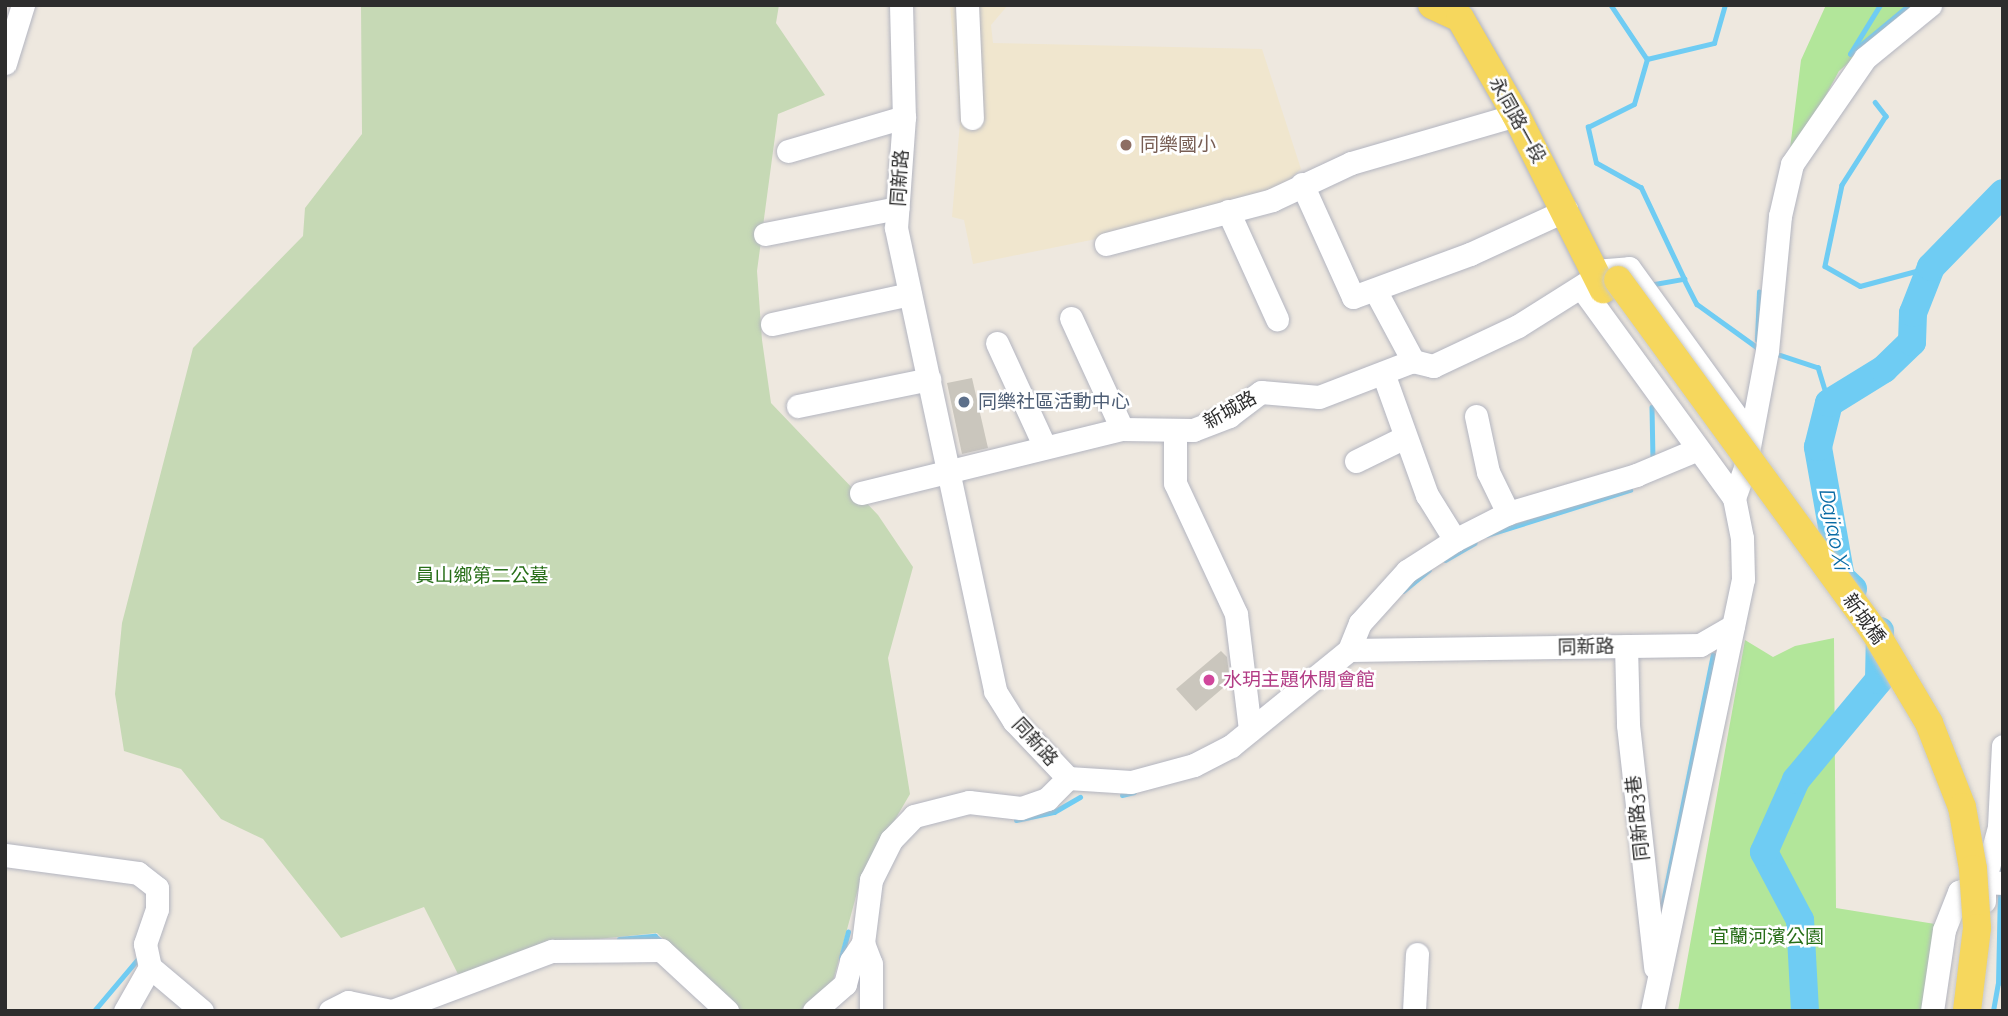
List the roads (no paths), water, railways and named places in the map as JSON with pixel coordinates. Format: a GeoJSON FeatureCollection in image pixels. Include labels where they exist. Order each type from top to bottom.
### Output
{"type":"FeatureCollection","features":[{"type":"Feature","properties":{"kind":"main road","name":"永同路一段"},"geometry":{"type":"LineString","coordinates":[[1432,5],[1463,12],[1602,274]]}},
{"type":"Feature","properties":{"kind":"main road","name":"新城橋"},"geometry":{"type":"LineString","coordinates":[[1602,274],[1899,697],[1934,769],[1950,816],[1961,870],[1962,928],[1950,1011]]}},
{"type":"Feature","properties":{"kind":"main road","name":"新城橋"},"geometry":{"type":"LineString","coordinates":[[1602,274],[1875,632],[1929,723],[1962,807],[1973,869],[1977,928],[1967,1011]]}},
{"type":"Feature","properties":{"kind":"street"},"geometry":{"type":"LineString","coordinates":[[5,63],[23,5]]}},
{"type":"Feature","properties":{"kind":"street","name":"同新路"},"geometry":{"type":"LineString","coordinates":[[901,5],[904,117],[896,228],[951,470],[995,691],[1014,721],[1068,778],[1131,782],[1194,765],[1250,730],[1349,650],[1700,645],[1733,626]]}},
{"type":"Feature","properties":{"kind":"street"},"geometry":{"type":"LineString","coordinates":[[967,5],[972,118]]}},
{"type":"Feature","properties":{"kind":"street"},"geometry":{"type":"LineString","coordinates":[[1734,498],[1745,468],[1767,351],[1780,216],[1792,164],[1865,58],[1930,5]]}},
{"type":"Feature","properties":{"kind":"street"},"geometry":{"type":"LineString","coordinates":[[1107,244],[1272,200],[1351,163],[1516,115]]}},
{"type":"Feature","properties":{"kind":"street"},"geometry":{"type":"LineString","coordinates":[[788,151],[904,117]]}},
{"type":"Feature","properties":{"kind":"street"},"geometry":{"type":"LineString","coordinates":[[1302,184],[1353,297],[1566,210]]}},
{"type":"Feature","properties":{"kind":"street"},"geometry":{"type":"LineString","coordinates":[[765,234],[897,208]]}},
{"type":"Feature","properties":{"kind":"street"},"geometry":{"type":"LineString","coordinates":[[1228,211],[1277,319]]}},
{"type":"Feature","properties":{"kind":"street"},"geometry":{"type":"LineString","coordinates":[[1655,1000],[1723,654],[1733,626],[1743,579],[1742,538],[1734,498],[1586,294],[1602,274],[1629,268],[1750,435]]}},
{"type":"Feature","properties":{"kind":"street","name":"新城路"},"geometry":{"type":"LineString","coordinates":[[861,493],[1044,445],[1122,429],[1193,430],[1229,416],[1261,392],[1319,397],[1413,361],[1433,366],[1518,326],[1602,274]]}},
{"type":"Feature","properties":{"kind":"street"},"geometry":{"type":"LineString","coordinates":[[1375,290],[1413,361]]}},
{"type":"Feature","properties":{"kind":"street"},"geometry":{"type":"LineString","coordinates":[[772,324],[910,294]]}},
{"type":"Feature","properties":{"kind":"street"},"geometry":{"type":"LineString","coordinates":[[1071,318],[1122,429]]}},
{"type":"Feature","properties":{"kind":"street"},"geometry":{"type":"LineString","coordinates":[[997,343],[1044,445]]}},
{"type":"Feature","properties":{"kind":"street"},"geometry":{"type":"LineString","coordinates":[[1383,373],[1403,438],[1427,495],[1455,540]]}},
{"type":"Feature","properties":{"kind":"street"},"geometry":{"type":"LineString","coordinates":[[798,406],[929,379]]}},
{"type":"Feature","properties":{"kind":"street"},"geometry":{"type":"LineString","coordinates":[[1476,416],[1488,472],[1508,513]]}},
{"type":"Feature","properties":{"kind":"street"},"geometry":{"type":"LineString","coordinates":[[1175,431],[1175,484],[1236,614],[1250,730]]}},
{"type":"Feature","properties":{"kind":"street"},"geometry":{"type":"LineString","coordinates":[[1356,461],[1403,438]]}},
{"type":"Feature","properties":{"kind":"street"},"geometry":{"type":"LineString","coordinates":[[1349,650],[1360,623],[1407,571],[1455,540],[1508,513],[1636,475],[1698,449]]}},
{"type":"Feature","properties":{"kind":"street","name":"同新路3巷"},"geometry":{"type":"LineString","coordinates":[[1626,646],[1628,725],[1655,1000]]}},
{"type":"Feature","properties":{"kind":"street"},"geometry":{"type":"LineString","coordinates":[[1977,1011],[1994,883],[2003,746]]}},
{"type":"Feature","properties":{"kind":"street"},"geometry":{"type":"LineString","coordinates":[[814,1011],[845,984],[851,961],[863,943],[871,880],[891,840],[914,816],[969,802],[1021,808],[1047,799],[1068,778]]}},
{"type":"Feature","properties":{"kind":"street"},"geometry":{"type":"LineString","coordinates":[[5,855],[138,873],[158,887],[157,909],[145,944],[150,967],[202,1011]]}},
{"type":"Feature","properties":{"kind":"street"},"geometry":{"type":"LineString","coordinates":[[1932,1011],[1944,930],[1959,892],[1994,883]]}},
{"type":"Feature","properties":{"kind":"street"},"geometry":{"type":"LineString","coordinates":[[863,943],[871,964],[871,1011]]}},
{"type":"Feature","properties":{"kind":"street"},"geometry":{"type":"LineString","coordinates":[[330,1011],[348,1002],[391,1011],[552,951],[647,950],[661,950],[727,1011]]}},
{"type":"Feature","properties":{"kind":"street"},"geometry":{"type":"LineString","coordinates":[[1414,1011],[1417,954]]}},
{"type":"Feature","properties":{"kind":"street"},"geometry":{"type":"LineString","coordinates":[[125,1011],[150,967]]}},
{"type":"Feature","properties":{"kind":"waterway"},"geometry":{"type":"LineString","coordinates":[[1611,5],[1647,59]]}},
{"type":"Feature","properties":{"kind":"waterway"},"geometry":{"type":"LineString","coordinates":[[1649,285],[1684,279],[1641,188],[1596,163],[1588,127],[1634,104],[1647,59],[1714,43],[1725,5]]}},
{"type":"Feature","properties":{"kind":"waterway"},"geometry":{"type":"LineString","coordinates":[[1850,54],[1880,5]]}},
{"type":"Feature","properties":{"kind":"waterway"},"geometry":{"type":"LineString","coordinates":[[1850,54],[1909,5]]}},
{"type":"Feature","properties":{"kind":"waterway"},"geometry":{"type":"LineString","coordinates":[[1875,102],[1886,116],[1842,185],[1825,266],[1860,286],[1931,267]]}},
{"type":"Feature","properties":{"kind":"waterway","name":"Dajiao Xi"},"geometry":{"type":"LineString","coordinates":[[1853,589],[1841,578],[1818,447],[1829,403],[1884,369],[1912,342],[1913,313],[1931,267],[2003,193]]}},
{"type":"Feature","properties":{"kind":"waterway"},"geometry":{"type":"LineString","coordinates":[[1684,279],[1697,304],[1758,348]]}},
{"type":"Feature","properties":{"kind":"waterway"},"geometry":{"type":"LineString","coordinates":[[1757,340],[1759,292]]}},
{"type":"Feature","properties":{"kind":"waterway"},"geometry":{"type":"LineString","coordinates":[[1780,355],[1818,367],[1829,403]]}},
{"type":"Feature","properties":{"kind":"waterway"},"geometry":{"type":"LineString","coordinates":[[1652,407],[1653,458]]}},
{"type":"Feature","properties":{"kind":"waterway"},"geometry":{"type":"LineString","coordinates":[[1487,535],[1630,490]]}},
{"type":"Feature","properties":{"kind":"waterway"},"geometry":{"type":"LineString","coordinates":[[1445,560],[1474,543]]}},
{"type":"Feature","properties":{"kind":"waterway"},"geometry":{"type":"LineString","coordinates":[[1403,591],[1429,570]]}},
{"type":"Feature","properties":{"kind":"waterway","name":"Dajiao Xi"},"geometry":{"type":"LineString","coordinates":[[1805,1011],[1800,920],[1764,852],[1796,780],[1879,680],[1880,631]]}},
{"type":"Feature","properties":{"kind":"waterway"},"geometry":{"type":"LineString","coordinates":[[1661,912],[1713,655]]}},
{"type":"Feature","properties":{"kind":"waterway"},"geometry":{"type":"LineString","coordinates":[[1122,795],[1134,792]]}},
{"type":"Feature","properties":{"kind":"waterway"},"geometry":{"type":"LineString","coordinates":[[1016,820],[1054,812],[1080,797]]}},
{"type":"Feature","properties":{"kind":"waterway"},"geometry":{"type":"LineString","coordinates":[[2001,876],[2003,860]]}},
{"type":"Feature","properties":{"kind":"waterway"},"geometry":{"type":"LineString","coordinates":[[1993,1011],[1998,984],[2000,888]]}},
{"type":"Feature","properties":{"kind":"waterway"},"geometry":{"type":"LineString","coordinates":[[841,958],[848,932]]}},
{"type":"Feature","properties":{"kind":"waterway"},"geometry":{"type":"LineString","coordinates":[[619,939],[655,936],[661,941]]}},
{"type":"Feature","properties":{"kind":"waterway"},"geometry":{"type":"LineString","coordinates":[[94,1011],[137,960]]}},
{"type":"Feature","properties":{"kind":"place","name":"同樂國小"},"geometry":{"type":"Point","coordinates":[1126,145]}},
{"type":"Feature","properties":{"kind":"place","name":"同樂社區活動中心"},"geometry":{"type":"Point","coordinates":[964,402]}},
{"type":"Feature","properties":{"kind":"place","name":"水玥主題休閒會館"},"geometry":{"type":"Point","coordinates":[1209,680]}},
{"type":"Feature","properties":{"kind":"park label","name":"員山鄉第二公墓"},"geometry":{"type":"Point","coordinates":[482,576]}},
{"type":"Feature","properties":{"kind":"park label","name":"宜蘭河濱公園"},"geometry":{"type":"Point","coordinates":[1767,937]}}]}
